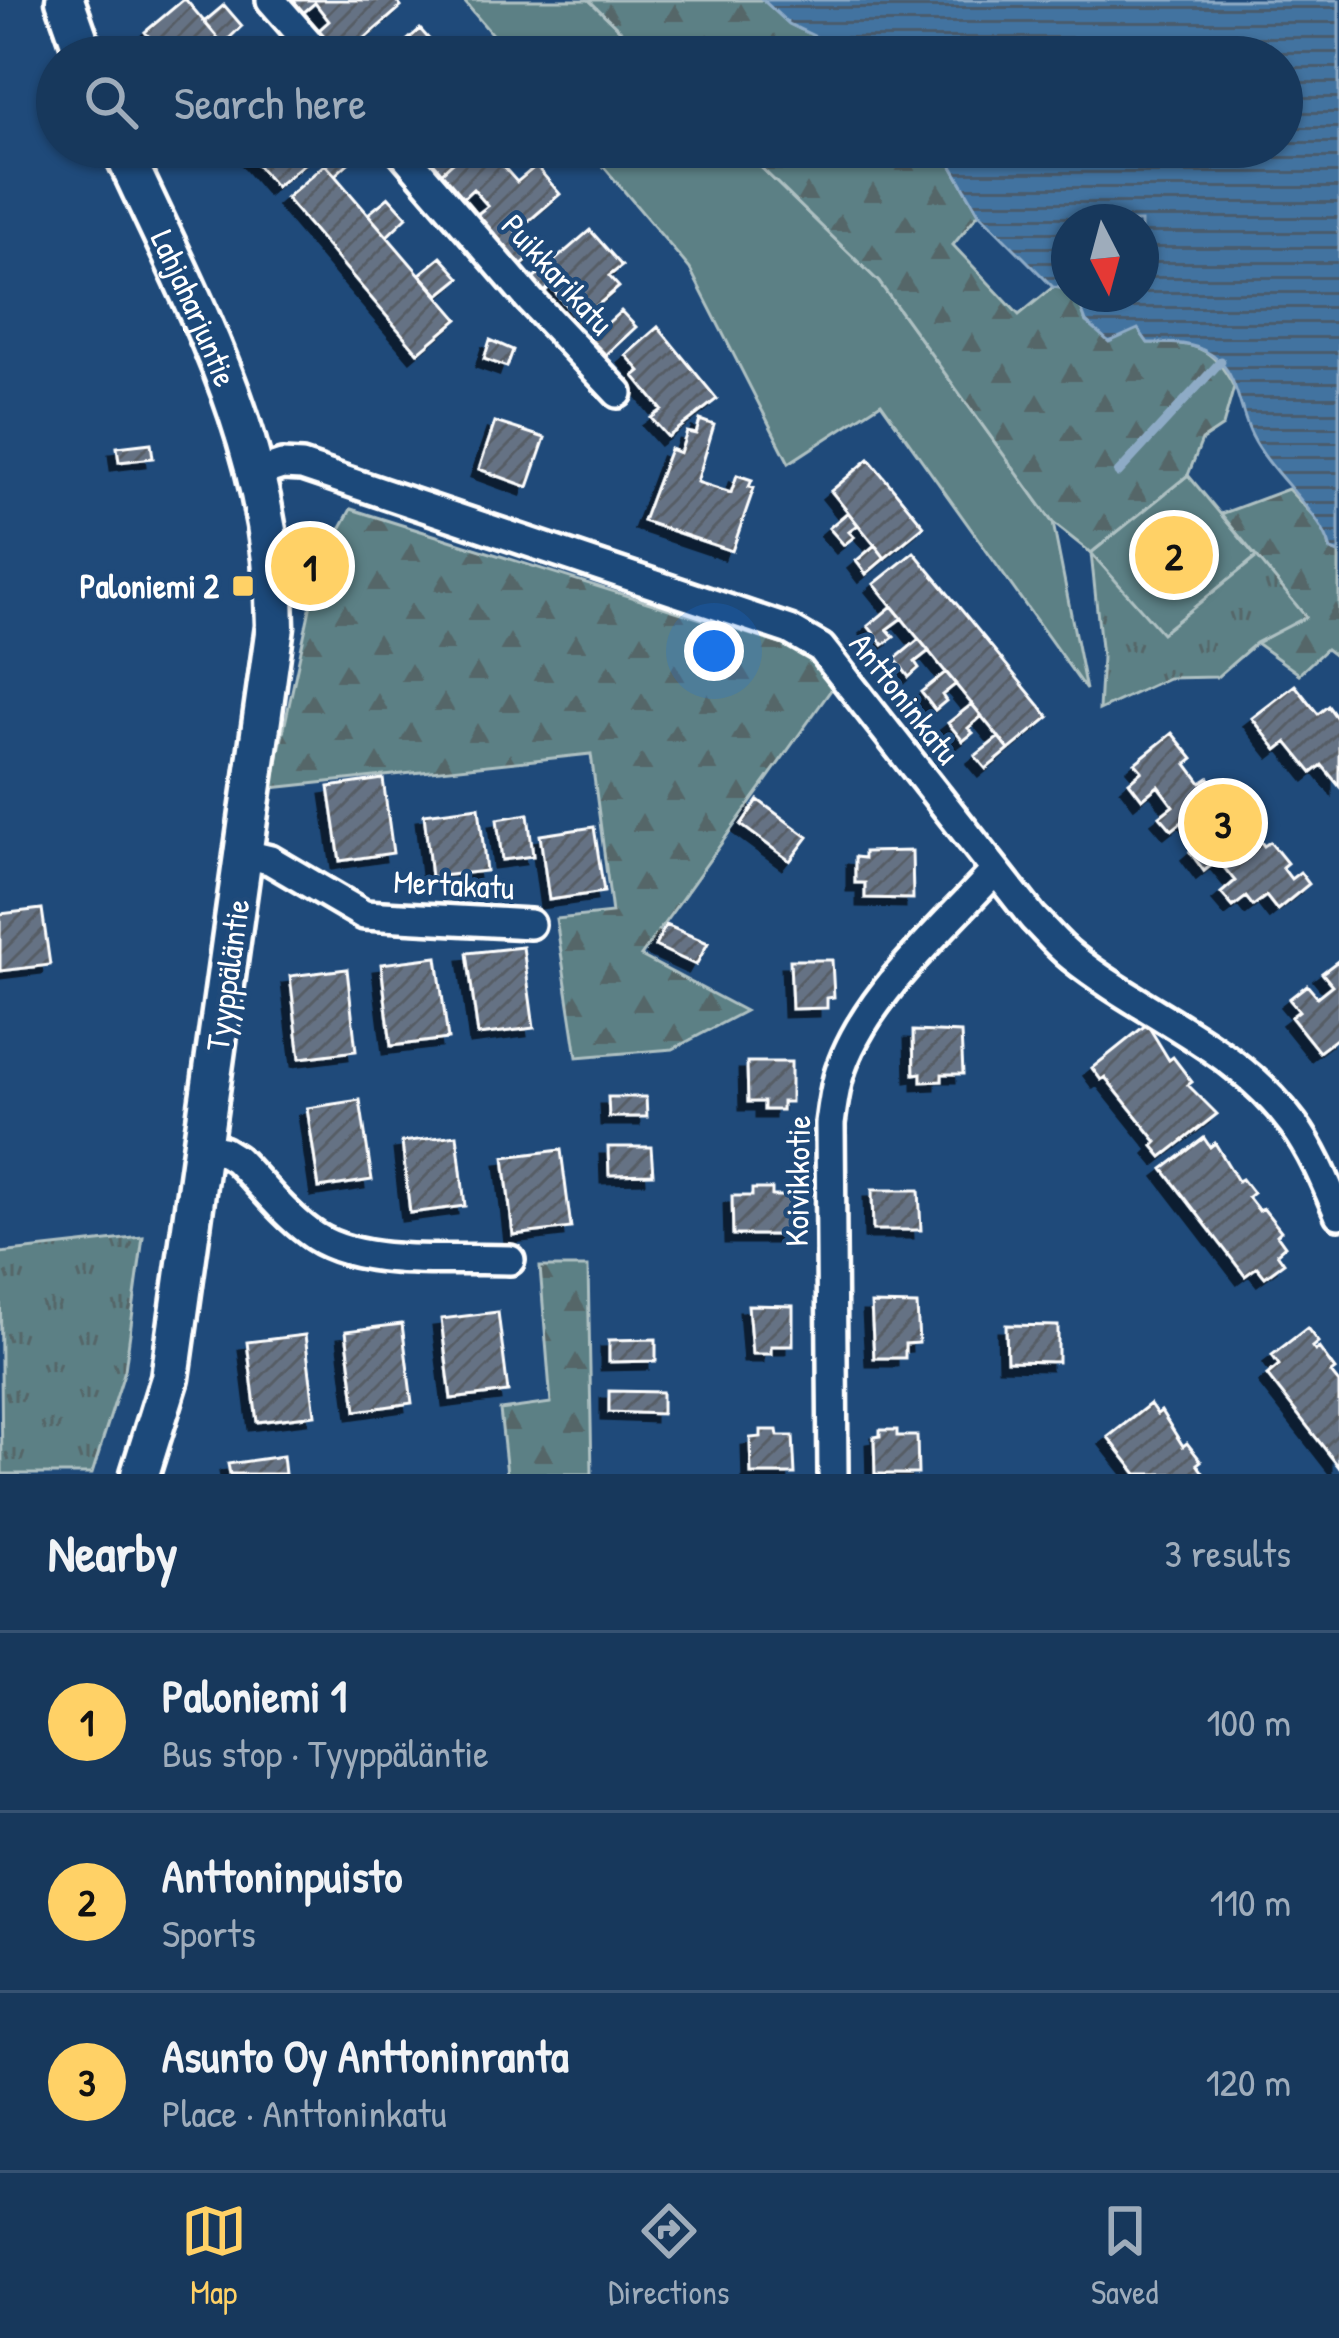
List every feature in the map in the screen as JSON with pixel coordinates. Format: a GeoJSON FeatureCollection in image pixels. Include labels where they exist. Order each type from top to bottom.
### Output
{"type":"FeatureCollection","features":[{"type":"Feature","properties":{"kind":"street"},"geometry":{"type":"LineString","coordinates":[[64,0],[77,36]]}},
{"type":"Feature","properties":{"kind":"street"},"geometry":{"type":"LineString","coordinates":[[272,0],[303,36]]}},
{"type":"Feature","properties":{"kind":"street","name":"Lahjaharjuntie"},"geometry":{"type":"LineString","coordinates":[[132,168],[236,397],[258,473]]}},
{"type":"Feature","properties":{"kind":"street","name":"Puikkarikatu"},"geometry":{"type":"LineString","coordinates":[[416,168],[618,393]]}},
{"type":"Feature","properties":{"kind":"street","name":"Anttoninkatu"},"geometry":{"type":"LineString","coordinates":[[258,473],[282,465],[302,466],[790,630],[820,648],[994,872],[1073,958],[1200,1038],[1255,1083],[1301,1136],[1339,1214]]}},
{"type":"Feature","properties":{"kind":"street","name":"Tyyppäläntie"},"geometry":{"type":"LineString","coordinates":[[140,1474],[170,1378],[275,626],[275,569],[258,473]]}},
{"type":"Feature","properties":{"kind":"street","name":"Mertakatu"},"geometry":{"type":"LineString","coordinates":[[245,854],[270,860],[364,915],[530,924]]}},
{"type":"Feature","properties":{"kind":"street","name":"Koivikkotie"},"geometry":{"type":"LineString","coordinates":[[833,1474],[830,1124],[838,1077],[876,1004],[994,872]]}},
{"type":"Feature","properties":{"kind":"street"},"geometry":{"type":"LineString","coordinates":[[203,1148],[223,1151],[236,1160],[308,1232],[331,1245],[369,1256],[510,1260]]}},
{"type":"Feature","properties":{"kind":"green space"},"geometry":{"type":"Polygon","coordinates":[[[463,0],[589,0],[626,36],[493,36],[463,0]]]}},
{"type":"Feature","properties":{"kind":"green space"},"geometry":{"type":"Polygon","coordinates":[[[589,0],[763,0],[790,24],[815,36],[626,36],[589,0]]]}},
{"type":"Feature","properties":{"kind":"green space"},"geometry":{"type":"Polygon","coordinates":[[[605,168],[762,168],[879,282],[1053,523],[1086,690],[881,403],[789,463],[690,269],[605,168]]]}},
{"type":"Feature","properties":{"kind":"green space"},"geometry":{"type":"Polygon","coordinates":[[[762,168],[953,168],[979,213],[953,245],[1019,315],[1051,289],[1051,312],[1082,312],[1086,322],[1138,329],[1148,343],[1189,346],[1218,362],[1234,387],[1223,426],[1202,440],[1188,475],[1091,553],[1053,523],[879,282],[762,168]]]}},
{"type":"Feature","properties":{"kind":"green space"},"geometry":{"type":"Polygon","coordinates":[[[1188,475],[1256,557],[1162,634],[1091,553],[1188,475]]]}},
{"type":"Feature","properties":{"kind":"green space"},"geometry":{"type":"Polygon","coordinates":[[[1288,489],[1326,529],[1330,549],[1339,553],[1339,659],[1326,649],[1299,674],[1256,643],[1305,616],[1221,514],[1288,489]]]}},
{"type":"Feature","properties":{"kind":"green space"},"geometry":{"type":"Polygon","coordinates":[[[351,509],[793,648],[816,664],[833,687],[641,956],[745,1011],[673,1049],[577,1057],[556,919],[612,913],[591,754],[271,788],[319,567],[351,509]]]}},
{"type":"Feature","properties":{"kind":"green space"},"geometry":{"type":"Polygon","coordinates":[[[1091,553],[1162,633],[1257,557],[1306,617],[1256,643],[1217,677],[1168,678],[1099,710],[1102,657],[1091,553]]]}},
{"type":"Feature","properties":{"kind":"green space"},"geometry":{"type":"Polygon","coordinates":[[[143,1237],[125,1370],[92,1474],[2,1474],[0,1253],[143,1237]]]}},
{"type":"Feature","properties":{"kind":"green space"},"geometry":{"type":"Polygon","coordinates":[[[540,1267],[588,1267],[592,1474],[507,1474],[500,1410],[551,1403],[540,1267]]]}},
{"type":"Feature","properties":{"kind":"water"},"geometry":{"type":"Polygon","coordinates":[[[763,0],[1339,0],[1339,553],[1331,550],[1317,521],[1261,451],[1230,376],[1218,360],[1193,346],[1148,343],[1138,329],[1109,342],[1086,322],[1082,312],[1159,312],[1159,204],[1051,204],[1051,285],[979,213],[953,168],[1303,168],[1303,36],[814,36],[789,24],[763,0]]]}},
{"type":"Feature","properties":{"kind":"building"},"geometry":{"type":"Polygon","coordinates":[[[186,0],[216,36],[148,36],[145,32],[186,0]]]}},
{"type":"Feature","properties":{"kind":"building"},"geometry":{"type":"Polygon","coordinates":[[[293,0],[396,0],[401,7],[368,36],[322,36],[318,31],[329,21],[315,3],[303,13],[293,0]]]}},
{"type":"Feature","properties":{"kind":"building"},"geometry":{"type":"Polygon","coordinates":[[[224,5],[242,26],[231,36],[216,36],[204,22],[224,5]]]}},
{"type":"Feature","properties":{"kind":"building"},"geometry":{"type":"Polygon","coordinates":[[[260,168],[299,168],[276,187],[260,168]]]}},
{"type":"Feature","properties":{"kind":"building"},"geometry":{"type":"Polygon","coordinates":[[[320,168],[328,168],[458,319],[418,353],[286,198],[320,168]]]}},
{"type":"Feature","properties":{"kind":"building"},"geometry":{"type":"Polygon","coordinates":[[[447,168],[505,168],[517,182],[538,168],[560,194],[516,232],[534,255],[520,267],[476,215],[488,206],[473,189],[462,199],[440,174],[447,168]]]}},
{"type":"Feature","properties":{"kind":"building"},"geometry":{"type":"Polygon","coordinates":[[[389,197],[407,217],[387,236],[368,214],[389,197]]]}},
{"type":"Feature","properties":{"kind":"building"},"geometry":{"type":"Polygon","coordinates":[[[590,230],[622,266],[609,276],[619,287],[579,321],[550,286],[543,294],[532,280],[590,230]]]}},
{"type":"Feature","properties":{"kind":"building"},"geometry":{"type":"Polygon","coordinates":[[[441,257],[460,278],[439,295],[420,274],[441,257]]]}},
{"type":"Feature","properties":{"kind":"building"},"geometry":{"type":"Polygon","coordinates":[[[621,311],[636,327],[606,355],[590,339],[621,311]]]}},
{"type":"Feature","properties":{"kind":"building"},"geometry":{"type":"Polygon","coordinates":[[[658,327],[717,399],[668,437],[651,418],[662,410],[634,376],[640,371],[626,355],[658,327]]]}},
{"type":"Feature","properties":{"kind":"building"},"geometry":{"type":"Polygon","coordinates":[[[490,340],[513,350],[507,367],[484,359],[490,340]]]}},
{"type":"Feature","properties":{"kind":"building"},"geometry":{"type":"Polygon","coordinates":[[[700,420],[714,425],[697,482],[731,493],[737,475],[752,480],[749,487],[754,488],[732,551],[643,521],[670,449],[680,453],[687,432],[696,434],[700,420]]]}},
{"type":"Feature","properties":{"kind":"building"},"geometry":{"type":"Polygon","coordinates":[[[495,422],[545,438],[528,487],[479,469],[495,422]]]}},
{"type":"Feature","properties":{"kind":"building"},"geometry":{"type":"Polygon","coordinates":[[[151,443],[153,458],[119,462],[117,447],[151,443]]]}},
{"type":"Feature","properties":{"kind":"building"},"geometry":{"type":"Polygon","coordinates":[[[869,459],[924,526],[885,558],[831,491],[869,459]]]}},
{"type":"Feature","properties":{"kind":"building"},"geometry":{"type":"Polygon","coordinates":[[[848,512],[858,525],[849,532],[854,537],[844,545],[829,528],[848,512]]]}},
{"type":"Feature","properties":{"kind":"building"},"geometry":{"type":"Polygon","coordinates":[[[875,545],[885,558],[866,574],[856,561],[875,545]]]}},
{"type":"Feature","properties":{"kind":"building"},"geometry":{"type":"Polygon","coordinates":[[[914,552],[1049,717],[1009,750],[874,584],[914,552]]]}},
{"type":"Feature","properties":{"kind":"building"},"geometry":{"type":"Polygon","coordinates":[[[892,606],[902,618],[887,629],[894,637],[883,645],[868,626],[892,606]]]}},
{"type":"Feature","properties":{"kind":"building"},"geometry":{"type":"Polygon","coordinates":[[[919,639],[929,651],[915,662],[919,668],[909,677],[895,659],[919,639]]]}},
{"type":"Feature","properties":{"kind":"building"},"geometry":{"type":"Polygon","coordinates":[[[946,672],[956,684],[942,695],[946,701],[935,710],[921,692],[946,672]]]}},
{"type":"Feature","properties":{"kind":"building"},"geometry":{"type":"Polygon","coordinates":[[[1295,685],[1318,714],[1328,706],[1339,721],[1339,786],[1322,765],[1312,773],[1287,742],[1277,750],[1252,718],[1295,685]]]}},
{"type":"Feature","properties":{"kind":"building"},"geometry":{"type":"Polygon","coordinates":[[[972,704],[982,716],[968,728],[973,733],[963,741],[948,723],[972,704]]]}},
{"type":"Feature","properties":{"kind":"building"},"geometry":{"type":"Polygon","coordinates":[[[1172,733],[1193,759],[1187,764],[1201,783],[1209,778],[1225,798],[1218,803],[1232,821],[1245,811],[1264,846],[1270,842],[1287,863],[1282,867],[1291,879],[1300,872],[1309,884],[1277,910],[1266,896],[1253,906],[1246,897],[1233,907],[1221,893],[1235,881],[1218,860],[1204,871],[1190,852],[1204,840],[1187,818],[1172,830],[1160,816],[1173,806],[1158,786],[1142,799],[1129,782],[1142,771],[1135,763],[1172,733]]]}},
{"type":"Feature","properties":{"kind":"building"},"geometry":{"type":"Polygon","coordinates":[[[999,737],[1009,750],[986,769],[975,756],[999,737]]]}},
{"type":"Feature","properties":{"kind":"building"},"geometry":{"type":"Polygon","coordinates":[[[383,779],[393,853],[340,861],[329,787],[383,779]]]}},
{"type":"Feature","properties":{"kind":"building"},"geometry":{"type":"Polygon","coordinates":[[[758,800],[808,837],[790,861],[741,825],[758,800]]]}},
{"type":"Feature","properties":{"kind":"building"},"geometry":{"type":"Polygon","coordinates":[[[479,807],[486,871],[431,877],[424,814],[479,807]]]}},
{"type":"Feature","properties":{"kind":"building"},"geometry":{"type":"Polygon","coordinates":[[[528,814],[533,856],[502,860],[497,819],[528,814]]]}},
{"type":"Feature","properties":{"kind":"building"},"geometry":{"type":"Polygon","coordinates":[[[594,827],[604,892],[549,900],[540,835],[594,827]]]}},
{"type":"Feature","properties":{"kind":"building"},"geometry":{"type":"Polygon","coordinates":[[[912,851],[913,899],[865,898],[865,883],[855,883],[855,857],[864,858],[864,852],[912,851]]]}},
{"type":"Feature","properties":{"kind":"building"},"geometry":{"type":"Polygon","coordinates":[[[42,909],[50,965],[0,971],[0,914],[42,909]]]}},
{"type":"Feature","properties":{"kind":"building"},"geometry":{"type":"Polygon","coordinates":[[[666,925],[708,943],[696,965],[655,946],[666,925]]]}},
{"type":"Feature","properties":{"kind":"building"},"geometry":{"type":"Polygon","coordinates":[[[523,947],[534,1028],[478,1035],[467,953],[523,947]]]}},
{"type":"Feature","properties":{"kind":"building"},"geometry":{"type":"Polygon","coordinates":[[[437,957],[448,1039],[391,1046],[381,964],[437,957]]]}},
{"type":"Feature","properties":{"kind":"building"},"geometry":{"type":"Polygon","coordinates":[[[790,960],[832,960],[834,997],[827,998],[827,1008],[792,1009],[790,960]]]}},
{"type":"Feature","properties":{"kind":"building"},"geometry":{"type":"Polygon","coordinates":[[[1339,960],[1339,1037],[1319,1052],[1291,1017],[1299,1011],[1289,999],[1307,985],[1317,997],[1332,985],[1322,973],[1339,960]]]}},
{"type":"Feature","properties":{"kind":"building"},"geometry":{"type":"Polygon","coordinates":[[[347,969],[356,1051],[300,1058],[290,976],[347,969]]]}},
{"type":"Feature","properties":{"kind":"building"},"geometry":{"type":"Polygon","coordinates":[[[1147,1024],[1169,1060],[1173,1057],[1192,1082],[1188,1085],[1217,1114],[1162,1157],[1153,1146],[1157,1142],[1105,1077],[1101,1080],[1092,1068],[1147,1024]]]}},
{"type":"Feature","properties":{"kind":"building"},"geometry":{"type":"Polygon","coordinates":[[[913,1031],[961,1033],[963,1074],[942,1074],[942,1081],[921,1082],[921,1073],[914,1074],[913,1031]]]}},
{"type":"Feature","properties":{"kind":"building"},"geometry":{"type":"Polygon","coordinates":[[[747,1062],[791,1062],[791,1102],[782,1102],[782,1110],[764,1110],[764,1102],[748,1102],[747,1062]]]}},
{"type":"Feature","properties":{"kind":"building"},"geometry":{"type":"Polygon","coordinates":[[[608,1097],[646,1097],[647,1117],[609,1117],[608,1097]]]}},
{"type":"Feature","properties":{"kind":"building"},"geometry":{"type":"Polygon","coordinates":[[[360,1100],[372,1180],[319,1188],[307,1108],[360,1100]]]}},
{"type":"Feature","properties":{"kind":"building"},"geometry":{"type":"Polygon","coordinates":[[[457,1135],[465,1206],[410,1213],[402,1142],[457,1135]]]}},
{"type":"Feature","properties":{"kind":"building"},"geometry":{"type":"Polygon","coordinates":[[[1204,1138],[1210,1147],[1215,1143],[1238,1181],[1242,1179],[1253,1193],[1248,1197],[1281,1231],[1277,1235],[1285,1246],[1277,1253],[1284,1263],[1265,1277],[1257,1267],[1245,1276],[1163,1169],[1204,1138]]]}},
{"type":"Feature","properties":{"kind":"building"},"geometry":{"type":"Polygon","coordinates":[[[608,1147],[651,1147],[653,1174],[609,1175],[608,1147]]]}},
{"type":"Feature","properties":{"kind":"building"},"geometry":{"type":"Polygon","coordinates":[[[561,1150],[571,1228],[513,1235],[504,1157],[561,1150]]]}},
{"type":"Feature","properties":{"kind":"building"},"geometry":{"type":"Polygon","coordinates":[[[752,1189],[793,1196],[792,1235],[733,1235],[732,1196],[752,1196],[752,1189]]]}},
{"type":"Feature","properties":{"kind":"building"},"geometry":{"type":"Polygon","coordinates":[[[872,1190],[919,1190],[921,1230],[873,1230],[872,1190]]]}},
{"type":"Feature","properties":{"kind":"building"},"geometry":{"type":"Polygon","coordinates":[[[871,1304],[917,1305],[919,1343],[905,1344],[905,1358],[874,1358],[871,1304]]]}},
{"type":"Feature","properties":{"kind":"building"},"geometry":{"type":"Polygon","coordinates":[[[748,1305],[793,1306],[793,1346],[771,1346],[771,1354],[752,1354],[748,1305]]]}},
{"type":"Feature","properties":{"kind":"building"},"geometry":{"type":"Polygon","coordinates":[[[498,1312],[508,1392],[451,1399],[441,1319],[498,1312]]]}},
{"type":"Feature","properties":{"kind":"building"},"geometry":{"type":"Polygon","coordinates":[[[402,1324],[412,1403],[356,1411],[346,1331],[402,1324]]]}},
{"type":"Feature","properties":{"kind":"building"},"geometry":{"type":"Polygon","coordinates":[[[1006,1325],[1058,1326],[1058,1362],[1007,1361],[1006,1325]]]}},
{"type":"Feature","properties":{"kind":"building"},"geometry":{"type":"Polygon","coordinates":[[[1307,1328],[1318,1342],[1312,1347],[1319,1348],[1339,1383],[1339,1467],[1267,1375],[1279,1365],[1272,1355],[1307,1328]]]}},
{"type":"Feature","properties":{"kind":"building"},"geometry":{"type":"Polygon","coordinates":[[[305,1335],[315,1415],[257,1422],[247,1342],[305,1335]]]}},
{"type":"Feature","properties":{"kind":"building"},"geometry":{"type":"Polygon","coordinates":[[[656,1339],[656,1361],[609,1362],[609,1340],[656,1339]]]}},
{"type":"Feature","properties":{"kind":"building"},"geometry":{"type":"Polygon","coordinates":[[[609,1391],[662,1392],[662,1414],[609,1412],[609,1391]]]}},
{"type":"Feature","properties":{"kind":"building"},"geometry":{"type":"Polygon","coordinates":[[[1150,1404],[1201,1461],[1197,1464],[1204,1474],[1137,1474],[1108,1437],[1150,1404]]]}},
{"type":"Feature","properties":{"kind":"building"},"geometry":{"type":"Polygon","coordinates":[[[761,1430],[793,1436],[795,1474],[751,1474],[750,1438],[761,1437],[761,1430]]]}},
{"type":"Feature","properties":{"kind":"building"},"geometry":{"type":"Polygon","coordinates":[[[880,1430],[917,1436],[918,1474],[875,1474],[874,1437],[880,1436],[880,1430]]]}},
{"type":"Feature","properties":{"kind":"building"},"geometry":{"type":"Polygon","coordinates":[[[283,1456],[285,1474],[230,1474],[228,1464],[283,1456]]]}},
{"type":"Feature","properties":{"kind":"waterway"},"geometry":{"type":"LineString","coordinates":[[1118,473],[1221,361]]}},
{"type":"Feature","properties":{"kind":"place","name":"Anttoninpuisto"},"geometry":{"type":"Point","coordinates":[1174,555]}},
{"type":"Feature","properties":{"kind":"place","name":"Paloniemi 1"},"geometry":{"type":"Point","coordinates":[310,566]}},
{"type":"Feature","properties":{"kind":"place","name":"Paloniemi 2"},"geometry":{"type":"Point","coordinates":[243,586]}},
{"type":"Feature","properties":{"kind":"place","name":"Asunto Oy Anttoninranta"},"geometry":{"type":"Point","coordinates":[1223,823]}}]}
